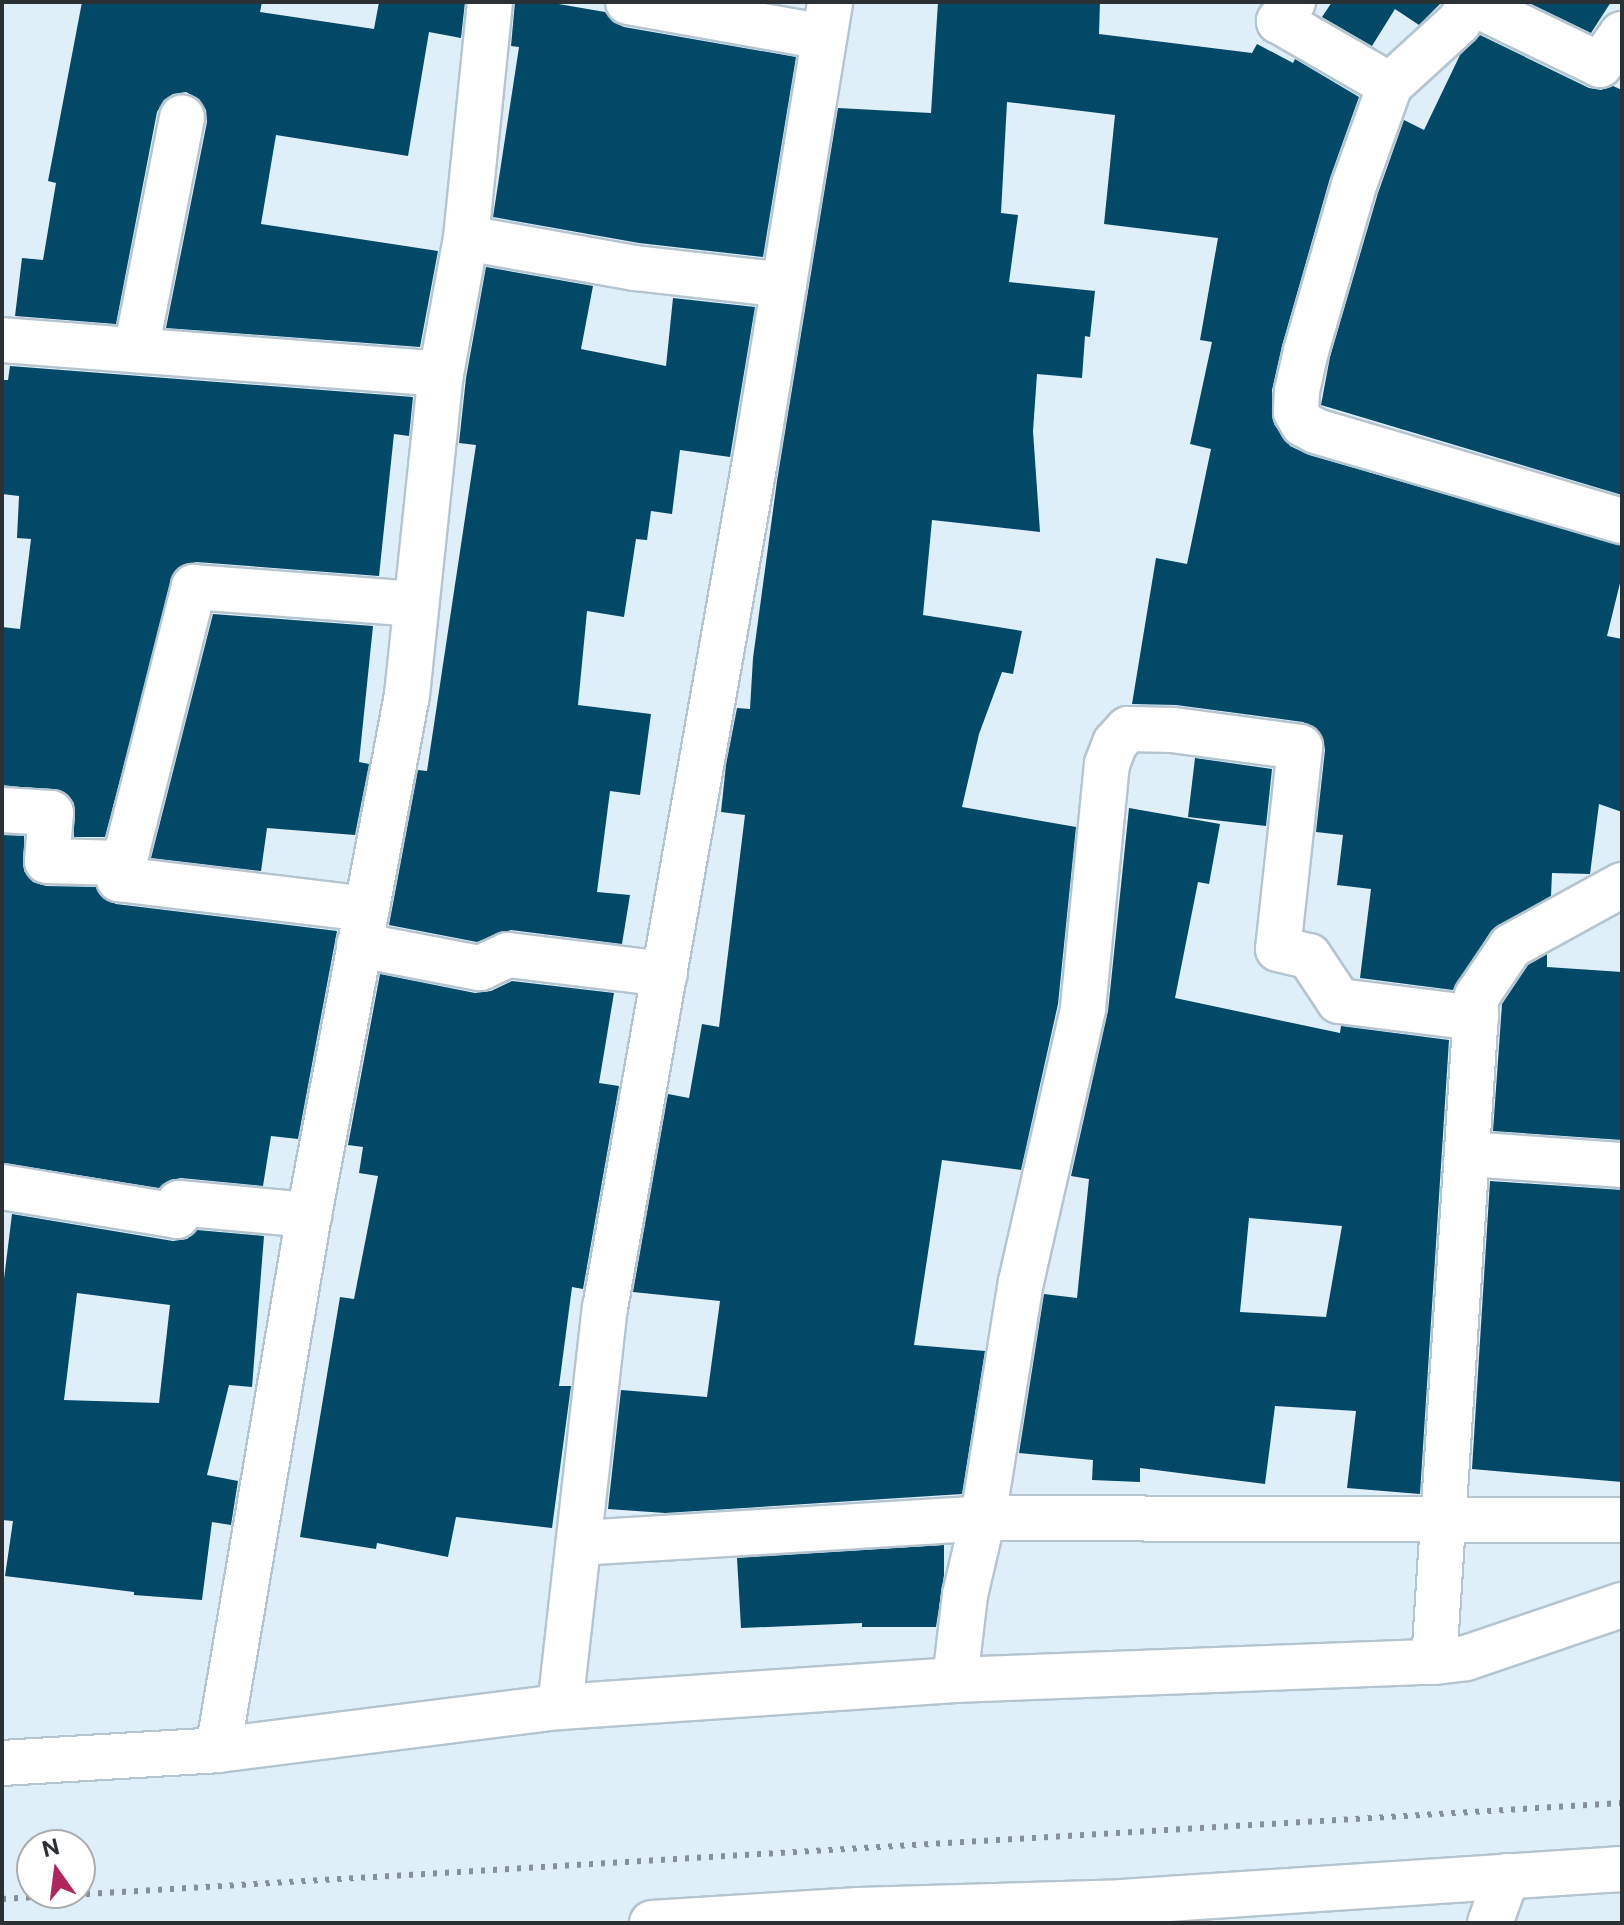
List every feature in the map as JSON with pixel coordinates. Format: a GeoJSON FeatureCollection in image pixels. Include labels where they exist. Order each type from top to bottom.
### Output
{"type":"FeatureCollection","features":[{"type":"Feature","properties":{"kind":"street"},"geometry":{"type":"LineString","coordinates":[[218,1750],[309,1215],[407,695],[441,374],[466,238],[490,2]]}},
{"type":"Feature","properties":{"kind":"street"},"geometry":{"type":"LineString","coordinates":[[560,1707],[605,1308],[784,285],[827,19],[628,2]]}},
{"type":"Feature","properties":{"kind":"street"},"geometry":{"type":"LineString","coordinates":[[1622,34],[1600,65],[1472,3],[1458,23],[1390,85],[1354,185],[1311,336],[1297,391],[1296,412],[1303,424],[1316,431],[1622,521]]}},
{"type":"Feature","properties":{"kind":"street"},"geometry":{"type":"LineString","coordinates":[[1275,8],[1390,85]]}},
{"type":"Feature","properties":{"kind":"street"},"geometry":{"type":"LineString","coordinates":[[136,350],[182,117]]}},
{"type":"Feature","properties":{"kind":"street"},"geometry":{"type":"LineString","coordinates":[[466,238],[635,268],[784,285]]}},
{"type":"Feature","properties":{"kind":"street"},"geometry":{"type":"LineString","coordinates":[[2,340],[441,374]]}},
{"type":"Feature","properties":{"kind":"street"},"geometry":{"type":"LineString","coordinates":[[416,604],[194,587],[119,879],[362,927],[480,968],[508,955],[665,974]]}},
{"type":"Feature","properties":{"kind":"street"},"geometry":{"type":"LineString","coordinates":[[955,1680],[965,1595],[983,1518],[1021,1282],[1083,1008],[1107,764],[1115,743],[1128,729],[1300,747],[1278,949],[1309,956],[1339,1001],[1476,1018]]}},
{"type":"Feature","properties":{"kind":"street"},"geometry":{"type":"LineString","coordinates":[[2,810],[51,813],[47,861],[124,863]]}},
{"type":"Feature","properties":{"kind":"street"},"geometry":{"type":"LineString","coordinates":[[1434,1662],[1477,996],[1511,946],[1622,885]]}},
{"type":"Feature","properties":{"kind":"street"},"geometry":{"type":"LineString","coordinates":[[1468,1154],[1622,1165]]}},
{"type":"Feature","properties":{"kind":"street"},"geometry":{"type":"LineString","coordinates":[[2,1187],[177,1216],[179,1203],[309,1215]]}},
{"type":"Feature","properties":{"kind":"street"},"geometry":{"type":"LineString","coordinates":[[579,1543],[983,1518],[1444,1522],[1622,1520]]}},
{"type":"Feature","properties":{"kind":"street"},"geometry":{"type":"LineString","coordinates":[[2,1763],[218,1750],[560,1707],[955,1680],[1434,1662],[1466,1658],[1622,1605]]}},
{"type":"Feature","properties":{"kind":"street"},"geometry":{"type":"LineString","coordinates":[[652,1923],[1117,1912],[1507,1876],[1622,1869]]}},
{"type":"Feature","properties":{"kind":"street"},"geometry":{"type":"LineString","coordinates":[[1490,1923],[1507,1876]]}},
{"type":"Feature","properties":{"kind":"building"},"geometry":{"type":"Polygon","coordinates":[[[82,2],[262,2],[260,12],[374,29],[379,2],[465,2],[461,38],[429,32],[408,156],[276,135],[261,224],[438,251],[420,347],[166,328],[207,122],[206,110],[199,99],[186,92],[173,94],[164,100],[157,112],[116,324],[15,316],[22,258],[43,260],[56,183],[48,181],[82,2]]]}},
{"type":"Feature","properties":{"kind":"building"},"geometry":{"type":"Polygon","coordinates":[[[515,2],[547,2],[605,12],[613,22],[624,27],[796,57],[763,257],[639,243],[493,217],[519,47],[511,46],[515,2]]]}},
{"type":"Feature","properties":{"kind":"building"},"geometry":{"type":"Polygon","coordinates":[[[938,2],[1100,2],[1099,34],[1252,53],[1257,44],[1293,63],[1295,59],[1359,97],[1330,178],[1282,346],[1272,390],[1274,424],[1290,446],[1309,455],[1622,545],[1622,575],[1607,636],[1622,639],[1622,812],[1599,804],[1590,874],[1552,873],[1551,896],[1491,931],[1453,990],[1360,978],[1371,889],[1337,885],[1343,835],[1316,832],[1325,750],[1323,738],[1316,728],[1303,722],[1176,705],[1132,704],[1156,558],[1187,564],[1211,449],[1190,444],[1212,342],[1200,340],[1218,238],[1104,224],[1115,115],[1007,102],[1001,213],[1018,215],[1009,282],[1095,291],[1090,337],[1085,336],[1082,378],[1037,374],[1033,431],[1040,532],[932,520],[923,615],[1022,631],[1013,674],[1002,672],[979,734],[962,807],[1076,827],[1058,1004],[1021,1170],[942,1160],[914,1345],[985,1351],[962,1494],[665,1513],[608,1509],[621,1390],[707,1397],[720,1301],[633,1292],[668,1094],[689,1098],[702,1024],[719,1027],[745,815],[721,812],[726,765],[737,708],[750,709],[753,658],[777,481],[838,108],[931,113],[938,2]]]}},
{"type":"Feature","properties":{"kind":"building"},"geometry":{"type":"Polygon","coordinates":[[[1332,2],[1442,2],[1419,25],[1395,9],[1372,46],[1322,17],[1332,2]]]}},
{"type":"Feature","properties":{"kind":"building"},"geometry":{"type":"Polygon","coordinates":[[[1527,2],[1611,2],[1591,33],[1527,2]]]}},
{"type":"Feature","properties":{"kind":"building"},"geometry":{"type":"Polygon","coordinates":[[[1480,35],[1589,88],[1601,90],[1613,86],[1622,90],[1622,495],[1321,405],[1330,357],[1378,193],[1404,120],[1424,130],[1460,55],[1480,35]]]}},
{"type":"Feature","properties":{"kind":"building"},"geometry":{"type":"Polygon","coordinates":[[[486,267],[593,286],[581,349],[666,366],[673,298],[755,307],[730,457],[680,450],[672,514],[651,511],[647,540],[636,539],[624,617],[587,611],[578,705],[651,714],[640,795],[610,791],[597,892],[630,895],[622,944],[511,930],[477,942],[389,925],[418,770],[427,771],[476,445],[459,443],[466,378],[486,267]]]}},
{"type":"Feature","properties":{"kind":"building"},"geometry":{"type":"Polygon","coordinates":[[[10,366],[413,397],[409,436],[394,434],[379,576],[196,562],[175,571],[105,837],[74,837],[74,803],[64,792],[2,785],[2,627],[20,629],[31,539],[17,538],[19,496],[2,494],[2,380],[8,380],[10,366]]]}},
{"type":"Feature","properties":{"kind":"building"},"geometry":{"type":"Polygon","coordinates":[[[213,614],[373,626],[359,762],[369,764],[355,835],[267,828],[261,871],[151,858],[213,614]]]}},
{"type":"Feature","properties":{"kind":"building"},"geometry":{"type":"Polygon","coordinates":[[[1195,758],[1272,769],[1266,826],[1188,817],[1195,758]]]}},
{"type":"Feature","properties":{"kind":"building"},"geometry":{"type":"Polygon","coordinates":[[[1129,808],[1220,824],[1209,884],[1198,882],[1175,998],[1340,1033],[1341,1026],[1449,1040],[1420,1494],[1347,1488],[1356,1411],[1275,1406],[1265,1484],[1140,1468],[1140,1482],[1092,1480],[1093,1460],[1019,1453],[1044,1294],[1077,1298],[1089,1179],[1071,1176],[1108,1011],[1129,808]],[[1249,1218],[1240,1312],[1326,1317],[1342,1226],[1249,1218]]]}},
{"type":"Feature","properties":{"kind":"building"},"geometry":{"type":"Polygon","coordinates":[[[2,835],[24,836],[24,871],[33,882],[46,886],[96,887],[104,898],[116,904],[337,931],[298,1139],[271,1136],[263,1186],[181,1178],[170,1180],[159,1188],[2,1163],[2,835]]]}},
{"type":"Feature","properties":{"kind":"building"},"geometry":{"type":"Polygon","coordinates":[[[1547,954],[1547,967],[1622,972],[1622,1140],[1493,1131],[1502,1004],[1528,965],[1547,954]]]}},
{"type":"Feature","properties":{"kind":"building"},"geometry":{"type":"Polygon","coordinates":[[[380,974],[475,993],[491,991],[512,981],[614,993],[599,1083],[619,1086],[583,1289],[572,1287],[559,1386],[571,1386],[552,1528],[456,1517],[448,1557],[377,1543],[376,1549],[300,1537],[340,1297],[354,1299],[378,1176],[359,1173],[363,1147],[348,1145],[380,974]]]}},
{"type":"Feature","properties":{"kind":"building"},"geometry":{"type":"Polygon","coordinates":[[[1490,1181],[1622,1190],[1622,1482],[1472,1469],[1490,1181]]]}},
{"type":"Feature","properties":{"kind":"building"},"geometry":{"type":"Polygon","coordinates":[[[12,1214],[173,1241],[187,1239],[197,1230],[264,1236],[252,1387],[229,1385],[207,1475],[238,1481],[231,1525],[212,1522],[202,1600],[134,1595],[134,1592],[5,1576],[13,1521],[2,1520],[2,1295],[12,1214]],[[77,1293],[64,1400],[159,1403],[170,1305],[77,1293]]]}},
{"type":"Feature","properties":{"kind":"building"},"geometry":{"type":"Polygon","coordinates":[[[944,1545],[944,1575],[936,1627],[862,1627],[862,1623],[741,1628],[737,1558],[944,1545]]]}},
{"type":"Feature","properties":{"kind":"railway"},"geometry":{"type":"LineString","coordinates":[[2,1899],[1622,1803]]}}]}
